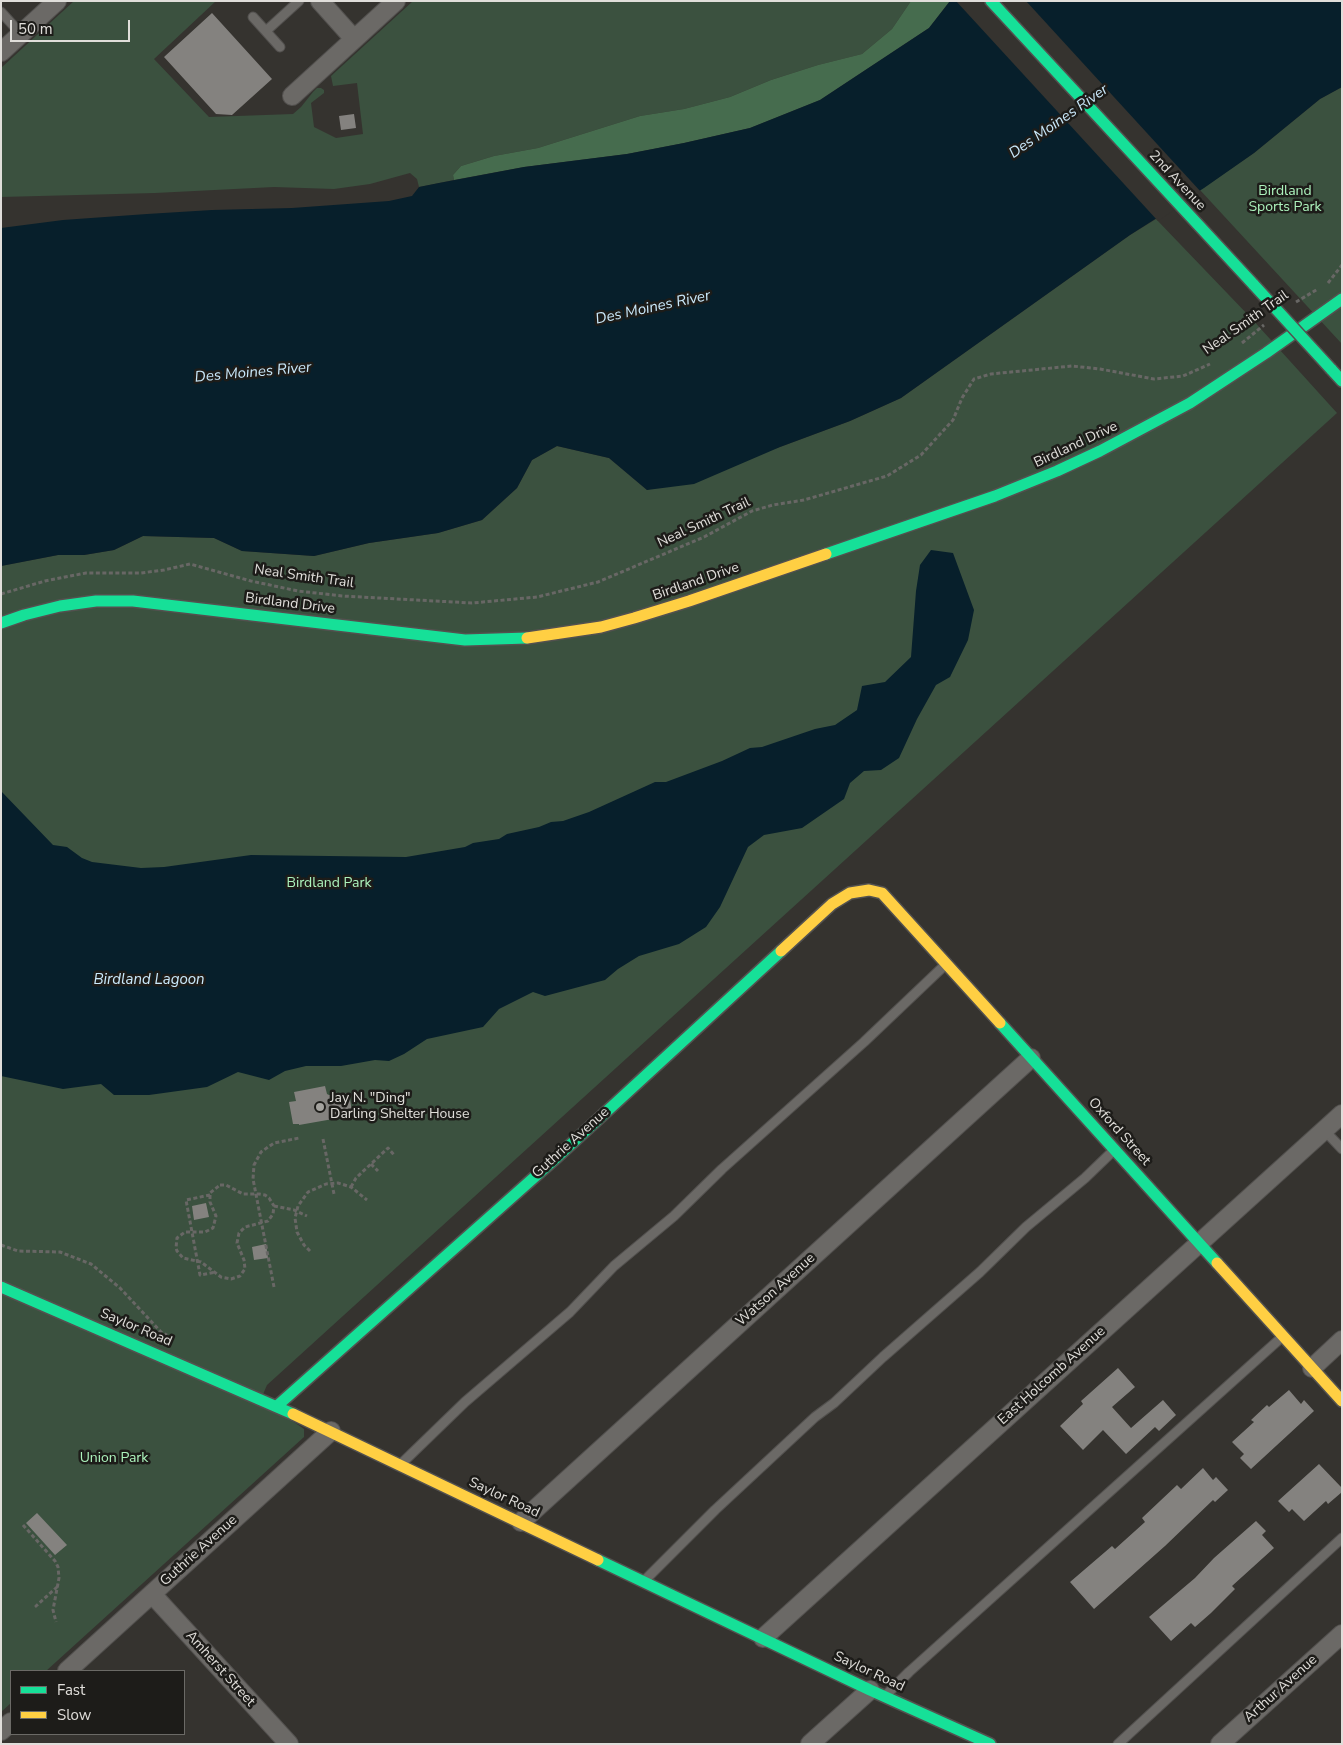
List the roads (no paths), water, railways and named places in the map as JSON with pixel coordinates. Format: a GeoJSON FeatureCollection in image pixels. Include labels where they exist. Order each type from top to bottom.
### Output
{"type":"FeatureCollection","features":[{"type":"Feature","properties":{"kind":"street"},"geometry":{"type":"LineString","coordinates":[[1,52],[57,1]]}},
{"type":"Feature","properties":{"kind":"street"},"geometry":{"type":"LineString","coordinates":[[320,1],[354,39]]}},
{"type":"Feature","properties":{"kind":"street"},"geometry":{"type":"LineString","coordinates":[[292,96],[396,1]]}},
{"type":"Feature","properties":{"kind":"street","name":"2nd Avenue"},"geometry":{"type":"LineString","coordinates":[[991,1],[1207,236],[1337,372]]}},
{"type":"Feature","properties":{"kind":"street","name":"Birdland Drive"},"geometry":{"type":"LineString","coordinates":[[1,623],[24,614],[60,606],[96,601],[133,600],[465,640],[534,637],[601,627],[689,600],[994,496],[1057,471],[1100,451],[1190,403],[1266,353],[1342,299]]}},
{"type":"Feature","properties":{"kind":"street","name":"Oxford Street"},"geometry":{"type":"LineString","coordinates":[[869,890],[882,893],[1342,1401]]}},
{"type":"Feature","properties":{"kind":"street","name":"Guthrie Avenue"},"geometry":{"type":"LineString","coordinates":[[277,1406],[548,1164],[832,904],[850,893],[869,890]]}},
{"type":"Feature","properties":{"kind":"street","name":"Watson Avenue"},"geometry":{"type":"LineString","coordinates":[[521,1522],[1031,1058]]}},
{"type":"Feature","properties":{"kind":"street","name":"East Holcomb Avenue"},"geometry":{"type":"LineString","coordinates":[[763,1638],[1342,1114]]}},
{"type":"Feature","properties":{"kind":"street","name":"Saylor Road"},"geometry":{"type":"LineString","coordinates":[[1,1287],[277,1406],[878,1693],[990,1744]]}},
{"type":"Feature","properties":{"kind":"street"},"geometry":{"type":"LineString","coordinates":[[1312,1368],[1342,1340]]}},
{"type":"Feature","properties":{"kind":"street","name":"Guthrie Avenue"},"geometry":{"type":"LineString","coordinates":[[68,1670],[331,1431]]}},
{"type":"Feature","properties":{"kind":"street","name":"Amherst Street"},"geometry":{"type":"LineString","coordinates":[[152,1594],[289,1744]]}},
{"type":"Feature","properties":{"kind":"street","name":"Arthur Avenue"},"geometry":{"type":"LineString","coordinates":[[1220,1744],[1342,1634]]}},
{"type":"Feature","properties":{"kind":"street"},"geometry":{"type":"LineString","coordinates":[[810,1744],[878,1693]]}},
{"type":"Feature","properties":{"kind":"lane"},"geometry":{"type":"LineString","coordinates":[[266,31],[299,1]]}},
{"type":"Feature","properties":{"kind":"lane"},"geometry":{"type":"LineString","coordinates":[[1,12],[21,34]]}},
{"type":"Feature","properties":{"kind":"lane"},"geometry":{"type":"LineString","coordinates":[[254,17],[280,46]]}},
{"type":"Feature","properties":{"kind":"lane"},"geometry":{"type":"LineString","coordinates":[[400,1466],[465,1402],[570,1312],[614,1266],[674,1216],[722,1169],[864,1042],[946,964]]}},
{"type":"Feature","properties":{"kind":"lane"},"geometry":{"type":"LineString","coordinates":[[1324,1130],[1342,1149]]}},
{"type":"Feature","properties":{"kind":"lane"},"geometry":{"type":"LineString","coordinates":[[644,1581],[715,1510],[815,1417],[834,1403],[883,1357],[980,1272],[1026,1226],[1085,1178],[1114,1149]]}},
{"type":"Feature","properties":{"kind":"lane"},"geometry":{"type":"LineString","coordinates":[[878,1693],[909,1672],[1284,1336]]}},
{"type":"Feature","properties":{"kind":"lane"},"geometry":{"type":"LineString","coordinates":[[1118,1744],[1342,1538]]}},
{"type":"Feature","properties":{"kind":"water","name":"Des Moines River"},"geometry":{"type":"Polygon","coordinates":[[[950,1],[1342,1],[1342,87],[1320,99],[1254,153],[1204,188],[1130,235],[901,398],[850,421],[780,447],[694,484],[647,490],[609,458],[557,446],[532,460],[517,488],[482,520],[438,533],[369,543],[314,556],[242,551],[214,538],[143,536],[114,550],[84,555],[58,555],[1,566],[1,228],[63,220],[147,214],[292,208],[389,201],[412,196],[419,187],[524,167],[627,154],[750,128],[820,100],[929,28],[950,1]]]}},
{"type":"Feature","properties":{"kind":"water","name":"Birdland Lagoon"},"geometry":{"type":"Polygon","coordinates":[[[931,550],[953,553],[974,610],[968,640],[950,677],[936,685],[917,719],[899,758],[881,770],[864,771],[850,783],[844,799],[802,828],[764,835],[748,847],[720,907],[706,927],[679,944],[639,956],[605,980],[545,996],[533,992],[499,1009],[483,1027],[427,1039],[389,1061],[375,1060],[341,1066],[306,1066],[285,1071],[269,1080],[238,1072],[207,1087],[149,1095],[114,1095],[101,1084],[63,1089],[1,1076],[1,791],[53,845],[67,847],[82,858],[92,862],[141,868],[164,867],[251,855],[406,857],[499,839],[507,834],[539,827],[551,822],[563,821],[589,812],[655,782],[666,782],[722,761],[750,748],[762,747],[815,729],[835,725],[857,710],[862,686],[885,682],[911,657],[920,565],[931,550]]]}},
{"type":"Feature","properties":{"kind":"place","name":"Jay N. \"Ding\" Darling Shelter House"},"geometry":{"type":"Point","coordinates":[320,1107]}},
{"type":"Feature","properties":{"kind":"park label","name":"Birdland Sports Park"},"geometry":{"type":"Point","coordinates":[1285,200]}},
{"type":"Feature","properties":{"kind":"park label","name":"Birdland Park"},"geometry":{"type":"Point","coordinates":[329,884]}},
{"type":"Feature","properties":{"kind":"park label","name":"Union Park"},"geometry":{"type":"Point","coordinates":[114,1459]}}]}
